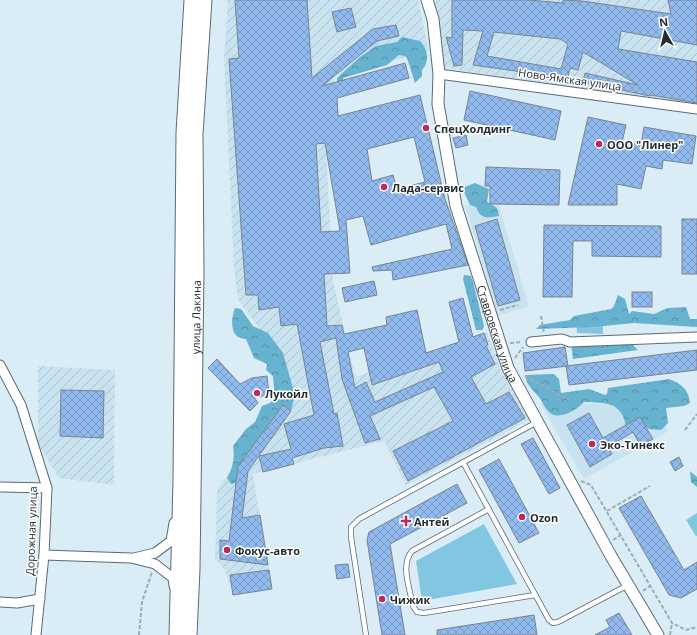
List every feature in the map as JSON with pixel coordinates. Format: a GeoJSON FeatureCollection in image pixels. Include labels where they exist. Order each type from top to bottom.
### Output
{"type":"FeatureCollection","features":[{"type":"Feature","properties":{"kind":"highway","name":"улица Лакина"},"geometry":{"type":"LineString","coordinates":[[181,634],[184,133],[192,0]]}},
{"type":"Feature","properties":{"kind":"highway","name":"улица Лакина"},"geometry":{"type":"LineString","coordinates":[[181,634],[192,569],[196,272],[195,134],[204,0]]}},
{"type":"Feature","properties":{"kind":"street","name":"Ставровская улица"},"geometry":{"type":"LineString","coordinates":[[427,0],[433,19],[439,74],[438,104],[456,206],[499,344],[508,368],[537,422],[658,635]]}},
{"type":"Feature","properties":{"kind":"street","name":"Ново-Ямская улица"},"geometry":{"type":"LineString","coordinates":[[439,74],[697,109]]}},
{"type":"Feature","properties":{"kind":"street"},"geometry":{"type":"LineString","coordinates":[[531,342],[562,338],[570,342],[697,337]]}},
{"type":"Feature","properties":{"kind":"street","name":"Дорожная улица"},"geometry":{"type":"LineString","coordinates":[[0,365],[21,405],[47,488],[44,555],[36,635]]}},
{"type":"Feature","properties":{"kind":"street"},"geometry":{"type":"LineString","coordinates":[[131,558],[155,553],[171,541],[181,481]]}},
{"type":"Feature","properties":{"kind":"street"},"geometry":{"type":"LineString","coordinates":[[0,488],[47,488]]}},
{"type":"Feature","properties":{"kind":"street"},"geometry":{"type":"LineString","coordinates":[[44,555],[131,558],[155,564],[173,578],[181,634]]}},
{"type":"Feature","properties":{"kind":"street"},"geometry":{"type":"LineString","coordinates":[[0,602],[17,603],[40,599]]}},
{"type":"Feature","properties":{"kind":"lane"},"geometry":{"type":"LineString","coordinates":[[366,635],[351,537],[351,527],[359,519],[537,422]]}},
{"type":"Feature","properties":{"kind":"lane"},"geometry":{"type":"LineString","coordinates":[[463,462],[549,620],[553,623],[558,622],[628,584]]}},
{"type":"Feature","properties":{"kind":"lane"},"geometry":{"type":"LineString","coordinates":[[489,509],[412,551],[407,557],[406,564],[413,606],[417,612],[424,613],[536,595]]}},
{"type":"Feature","properties":{"kind":"path"},"geometry":{"type":"LineString","coordinates":[[490,314],[518,305]]}},
{"type":"Feature","properties":{"kind":"path"},"geometry":{"type":"LineString","coordinates":[[541,316],[543,325]]}},
{"type":"Feature","properties":{"kind":"path"},"geometry":{"type":"LineString","coordinates":[[499,344],[531,342]]}},
{"type":"Feature","properties":{"kind":"path"},"geometry":{"type":"LineString","coordinates":[[508,368],[523,347],[531,342]]}},
{"type":"Feature","properties":{"kind":"path"},"geometry":{"type":"LineString","coordinates":[[519,373],[569,400]]}},
{"type":"Feature","properties":{"kind":"path"},"geometry":{"type":"LineString","coordinates":[[685,430],[697,414]]}},
{"type":"Feature","properties":{"kind":"path"},"geometry":{"type":"LineString","coordinates":[[591,484],[672,623],[686,630],[697,627]]}},
{"type":"Feature","properties":{"kind":"path"},"geometry":{"type":"LineString","coordinates":[[607,511],[650,486]]}},
{"type":"Feature","properties":{"kind":"path"},"geometry":{"type":"LineString","coordinates":[[139,635],[142,602],[155,564]]}},
{"type":"Feature","properties":{"kind":"path"},"geometry":{"type":"LineString","coordinates":[[670,635],[672,623]]}},
{"type":"Feature","properties":{"kind":"shaded area"},"geometry":{"type":"Polygon","coordinates":[[[228,0],[418,0],[429,51],[335,76],[339,132],[326,148],[333,281],[355,377],[487,332],[501,371],[529,420],[406,485],[384,441],[253,474],[272,589],[233,595],[225,570],[215,559],[217,490],[287,389],[280,356],[238,300],[234,267],[224,58],[228,0]]]}},
{"type":"Feature","properties":{"kind":"shaded area"},"geometry":{"type":"Polygon","coordinates":[[[432,0],[697,0],[697,106],[445,68],[438,19],[432,0]]]}},
{"type":"Feature","properties":{"kind":"shaded area"},"geometry":{"type":"Polygon","coordinates":[[[465,205],[499,205],[529,306],[498,316],[465,205]]]}},
{"type":"Feature","properties":{"kind":"shaded area"},"geometry":{"type":"Polygon","coordinates":[[[603,319],[603,334],[577,333],[576,320],[603,319]]]}},
{"type":"Feature","properties":{"kind":"shaded area"},"geometry":{"type":"Polygon","coordinates":[[[38,366],[115,370],[114,485],[59,478],[38,444],[38,366]]]}},
{"type":"Feature","properties":{"kind":"shaded area"},"geometry":{"type":"Polygon","coordinates":[[[540,403],[607,404],[661,409],[667,432],[584,479],[540,403]]]}},
{"type":"Feature","properties":{"kind":"shaded area"},"geometry":{"type":"Polygon","coordinates":[[[697,513],[697,536],[696,536],[686,520],[697,513]]]}},
{"type":"Feature","properties":{"kind":"shaded area"},"geometry":{"type":"Polygon","coordinates":[[[484,524],[517,584],[422,601],[416,561],[484,524]]]}},
{"type":"Feature","properties":{"kind":"green space"},"geometry":{"type":"Polygon","coordinates":[[[402,37],[420,41],[425,48],[427,59],[425,67],[422,70],[422,76],[415,83],[407,58],[399,55],[387,65],[343,78],[343,92],[338,96],[337,78],[360,57],[376,46],[397,42],[402,37]]]}},
{"type":"Feature","properties":{"kind":"green space"},"geometry":{"type":"Polygon","coordinates":[[[475,183],[489,189],[487,202],[497,208],[499,216],[482,216],[476,207],[470,205],[462,188],[475,183]]]}},
{"type":"Feature","properties":{"kind":"green space"},"geometry":{"type":"Polygon","coordinates":[[[464,275],[471,276],[473,282],[484,326],[482,330],[476,330],[463,279],[464,275]]]}},
{"type":"Feature","properties":{"kind":"green space"},"geometry":{"type":"Polygon","coordinates":[[[618,295],[625,299],[629,314],[632,311],[654,314],[668,308],[686,307],[690,319],[697,319],[697,327],[634,323],[594,327],[536,329],[540,325],[570,320],[574,316],[611,309],[614,306],[618,295]]]}},
{"type":"Feature","properties":{"kind":"green space"},"geometry":{"type":"Polygon","coordinates":[[[235,308],[241,309],[253,326],[268,333],[283,353],[295,395],[291,411],[282,406],[238,466],[236,483],[231,484],[227,478],[233,462],[233,446],[246,429],[255,422],[262,406],[270,403],[275,398],[273,376],[266,370],[267,364],[254,358],[246,339],[238,337],[233,330],[232,318],[235,308]]]}},
{"type":"Feature","properties":{"kind":"green space"},"geometry":{"type":"Polygon","coordinates":[[[571,343],[632,344],[638,350],[573,359],[571,343]]]}},
{"type":"Feature","properties":{"kind":"green space"},"geometry":{"type":"Polygon","coordinates":[[[554,374],[559,379],[561,393],[589,389],[605,395],[607,394],[608,388],[669,379],[684,388],[688,394],[690,403],[684,406],[666,408],[668,423],[661,430],[649,429],[640,422],[626,427],[621,412],[605,403],[584,402],[567,414],[556,415],[552,414],[547,409],[528,384],[525,375],[554,374]]]}},
{"type":"Feature","properties":{"kind":"green space"},"geometry":{"type":"Polygon","coordinates":[[[690,471],[697,477],[697,487],[691,482],[690,471]]]}},
{"type":"Feature","properties":{"kind":"building"},"geometry":{"type":"Polygon","coordinates":[[[235,0],[307,0],[312,78],[373,29],[396,25],[399,36],[377,41],[322,86],[405,63],[409,78],[337,98],[338,116],[420,95],[445,199],[468,265],[393,280],[392,270],[373,271],[372,267],[452,249],[446,224],[371,245],[363,216],[346,220],[350,273],[324,274],[327,326],[342,325],[344,334],[387,325],[386,317],[417,310],[426,353],[459,342],[449,302],[463,298],[473,337],[484,333],[488,345],[486,346],[495,364],[471,377],[486,404],[509,392],[525,418],[408,481],[393,451],[453,421],[434,387],[370,416],[380,439],[365,443],[342,379],[336,338],[320,342],[334,414],[337,413],[343,446],[324,448],[292,458],[294,464],[263,472],[259,456],[291,449],[284,424],[314,415],[297,324],[281,326],[279,307],[259,310],[258,295],[246,295],[229,59],[239,58],[235,0]],[[414,137],[367,149],[372,181],[393,175],[397,189],[425,182],[414,137]],[[325,143],[316,144],[321,232],[340,231],[325,143]],[[364,348],[348,352],[355,388],[366,382],[375,402],[443,372],[439,362],[372,385],[364,348]]]}},
{"type":"Feature","properties":{"kind":"building"},"geometry":{"type":"Polygon","coordinates":[[[452,0],[529,0],[563,3],[563,0],[582,1],[671,14],[668,0],[697,0],[697,45],[621,31],[618,49],[697,62],[697,103],[650,96],[583,82],[585,73],[638,85],[583,52],[578,70],[570,68],[567,81],[550,78],[551,76],[473,65],[483,31],[463,30],[462,65],[454,66],[446,37],[452,38],[452,0]],[[494,32],[487,56],[561,69],[568,44],[560,39],[494,32]]]}},
{"type":"Feature","properties":{"kind":"building"},"geometry":{"type":"Polygon","coordinates":[[[351,8],[356,27],[337,32],[332,12],[351,8]]]}},
{"type":"Feature","properties":{"kind":"building"},"geometry":{"type":"Polygon","coordinates":[[[470,91],[561,111],[555,140],[464,120],[470,91]]]}},
{"type":"Feature","properties":{"kind":"building"},"geometry":{"type":"Polygon","coordinates":[[[588,117],[626,125],[622,142],[641,145],[644,127],[696,136],[692,164],[663,160],[662,169],[646,166],[641,189],[617,184],[617,205],[568,205],[588,117]]]}},
{"type":"Feature","properties":{"kind":"building"},"geometry":{"type":"Polygon","coordinates":[[[466,135],[468,145],[456,148],[453,138],[466,135]]]}},
{"type":"Feature","properties":{"kind":"building"},"geometry":{"type":"Polygon","coordinates":[[[486,167],[560,170],[559,205],[490,204],[490,186],[485,186],[486,167]]]}},
{"type":"Feature","properties":{"kind":"building"},"geometry":{"type":"Polygon","coordinates":[[[497,219],[520,300],[498,306],[475,226],[497,219]]]}},
{"type":"Feature","properties":{"kind":"building"},"geometry":{"type":"Polygon","coordinates":[[[682,219],[697,219],[697,274],[682,274],[682,219]]]}},
{"type":"Feature","properties":{"kind":"building"},"geometry":{"type":"Polygon","coordinates":[[[544,225],[661,226],[661,257],[592,256],[592,241],[573,241],[572,297],[543,297],[544,225]]]}},
{"type":"Feature","properties":{"kind":"building"},"geometry":{"type":"Polygon","coordinates":[[[374,281],[377,295],[345,302],[342,288],[374,281]]]}},
{"type":"Feature","properties":{"kind":"building"},"geometry":{"type":"Polygon","coordinates":[[[632,292],[652,292],[652,307],[632,307],[632,292]]]}},
{"type":"Feature","properties":{"kind":"building"},"geometry":{"type":"Polygon","coordinates":[[[565,347],[568,366],[525,371],[523,353],[565,347]]]}},
{"type":"Feature","properties":{"kind":"building"},"geometry":{"type":"Polygon","coordinates":[[[697,350],[697,370],[569,385],[566,366],[697,350]]]}},
{"type":"Feature","properties":{"kind":"building"},"geometry":{"type":"Polygon","coordinates":[[[217,359],[240,384],[252,378],[267,376],[269,395],[254,397],[258,403],[250,411],[208,368],[217,359]]]}},
{"type":"Feature","properties":{"kind":"building"},"geometry":{"type":"Polygon","coordinates":[[[61,390],[104,391],[103,438],[60,436],[61,390]]]}},
{"type":"Feature","properties":{"kind":"building"},"geometry":{"type":"Polygon","coordinates":[[[283,405],[291,411],[248,471],[242,518],[260,515],[268,565],[220,559],[220,540],[229,541],[238,466],[283,405]]]}},
{"type":"Feature","properties":{"kind":"building"},"geometry":{"type":"Polygon","coordinates":[[[589,413],[603,438],[640,417],[653,439],[641,446],[633,432],[608,447],[612,454],[590,467],[567,425],[589,413]]]}},
{"type":"Feature","properties":{"kind":"building"},"geometry":{"type":"Polygon","coordinates":[[[533,438],[560,488],[549,494],[521,444],[533,438]]]}},
{"type":"Feature","properties":{"kind":"building"},"geometry":{"type":"Polygon","coordinates":[[[679,457],[683,466],[675,471],[670,462],[679,457]]]}},
{"type":"Feature","properties":{"kind":"building"},"geometry":{"type":"Polygon","coordinates":[[[499,459],[539,533],[519,543],[479,470],[499,459]]]}},
{"type":"Feature","properties":{"kind":"building"},"geometry":{"type":"Polygon","coordinates":[[[457,484],[467,503],[390,544],[405,635],[382,635],[367,540],[369,532],[457,484]]]}},
{"type":"Feature","properties":{"kind":"building"},"geometry":{"type":"Polygon","coordinates":[[[641,496],[684,570],[697,562],[697,589],[681,598],[669,595],[619,508],[641,496]]]}},
{"type":"Feature","properties":{"kind":"building"},"geometry":{"type":"Polygon","coordinates":[[[348,564],[350,577],[337,579],[335,565],[348,564]]]}},
{"type":"Feature","properties":{"kind":"building"},"geometry":{"type":"Polygon","coordinates":[[[269,570],[272,589],[233,595],[230,575],[269,570]]]}},
{"type":"Feature","properties":{"kind":"building"},"geometry":{"type":"Polygon","coordinates":[[[619,613],[632,635],[595,635],[610,627],[606,620],[619,613]]]}},
{"type":"Feature","properties":{"kind":"building"},"geometry":{"type":"Polygon","coordinates":[[[534,615],[537,635],[437,635],[437,630],[534,615]]]}},
{"type":"Feature","properties":{"kind":"place","name":"СпецХолдинг"},"geometry":{"type":"Point","coordinates":[426,128]}},
{"type":"Feature","properties":{"kind":"place","name":"ООО \"Линер\""},"geometry":{"type":"Point","coordinates":[599,144]}},
{"type":"Feature","properties":{"kind":"place","name":"Лада-сервис"},"geometry":{"type":"Point","coordinates":[384,187]}},
{"type":"Feature","properties":{"kind":"place","name":"Лукойл"},"geometry":{"type":"Point","coordinates":[257,393]}},
{"type":"Feature","properties":{"kind":"place","name":"Эко-Тинекс"},"geometry":{"type":"Point","coordinates":[592,444]}},
{"type":"Feature","properties":{"kind":"place","name":"Ozon"},"geometry":{"type":"Point","coordinates":[522,517]}},
{"type":"Feature","properties":{"kind":"place","name":"Антей"},"geometry":{"type":"Point","coordinates":[406,521]}},
{"type":"Feature","properties":{"kind":"place","name":"Фокус-авто"},"geometry":{"type":"Point","coordinates":[227,550]}},
{"type":"Feature","properties":{"kind":"place","name":"Чижик"},"geometry":{"type":"Point","coordinates":[382,599]}}]}
